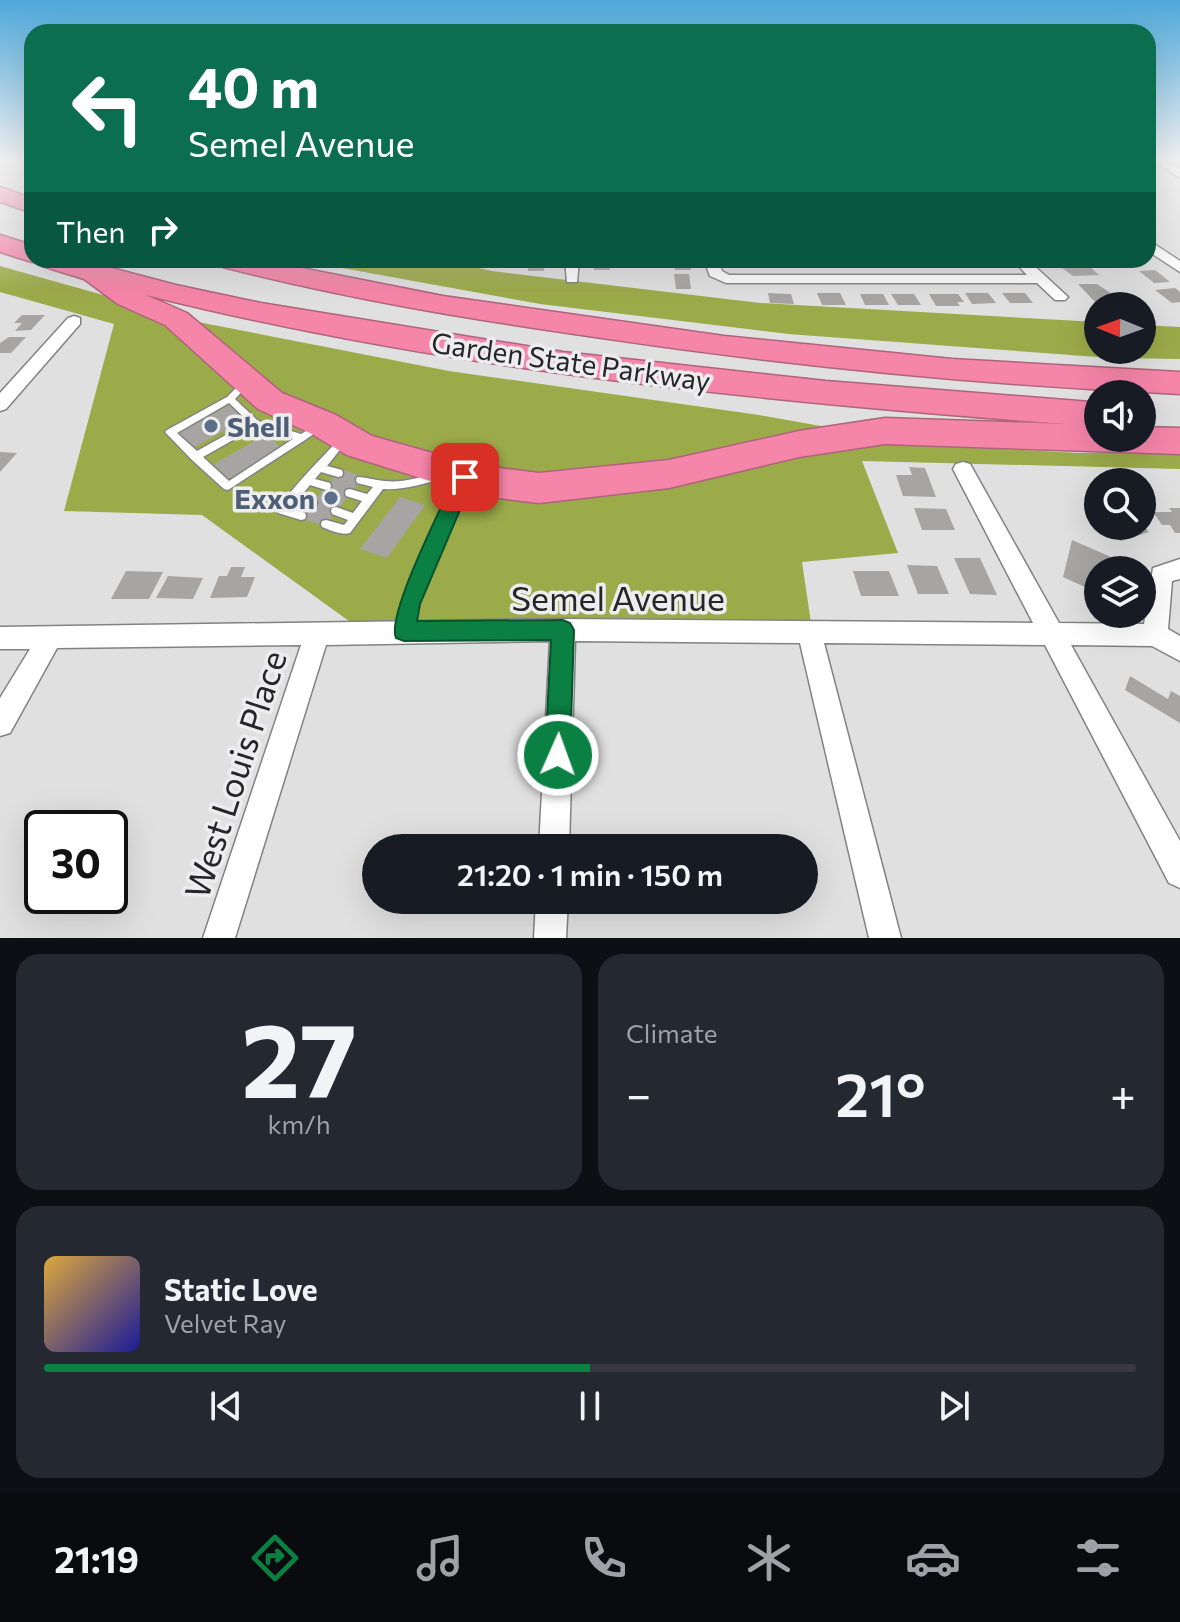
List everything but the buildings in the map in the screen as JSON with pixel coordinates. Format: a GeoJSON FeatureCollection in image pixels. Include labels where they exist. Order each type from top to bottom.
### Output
{"type":"FeatureCollection","features":[{"type":"Feature","properties":{"kind":"highway"},"geometry":{"type":"LineString","coordinates":[[0,243],[24,251]]}},
{"type":"Feature","properties":{"kind":"highway","name":"Garden State Parkway"},"geometry":{"type":"LineString","coordinates":[[77,268],[267,314],[503,355],[785,388],[1084,413]]}},
{"type":"Feature","properties":{"kind":"highway","name":"Garden State Parkway"},"geometry":{"type":"LineString","coordinates":[[264,268],[415,302],[745,350],[959,370],[1180,383]]}},
{"type":"Feature","properties":{"kind":"highway"},"geometry":{"type":"LineString","coordinates":[[95,274],[128,298],[176,319],[238,390],[270,401],[324,433],[456,474],[539,488],[669,474],[799,444],[885,431],[1180,441]]}},
{"type":"Feature","properties":{"kind":"highway"},"geometry":{"type":"LineString","coordinates":[[1156,418],[1180,419]]}},
{"type":"Feature","properties":{"kind":"street"},"geometry":{"type":"LineString","coordinates":[[1156,250],[1180,268]]}},
{"type":"Feature","properties":{"kind":"street"},"geometry":{"type":"LineString","coordinates":[[572,268],[572,279]]}},
{"type":"Feature","properties":{"kind":"street"},"geometry":{"type":"LineString","coordinates":[[713,268],[721,278],[1041,279]]}},
{"type":"Feature","properties":{"kind":"street"},"geometry":{"type":"LineString","coordinates":[[871,268],[877,279]]}},
{"type":"Feature","properties":{"kind":"street"},"geometry":{"type":"LineString","coordinates":[[1029,268],[1060,297]]}},
{"type":"Feature","properties":{"kind":"street"},"geometry":{"type":"LineString","coordinates":[[0,405],[74,321]]}},
{"type":"Feature","properties":{"kind":"street"},"geometry":{"type":"LineString","coordinates":[[963,469],[1180,872]]}},
{"type":"Feature","properties":{"kind":"street"},"geometry":{"type":"LineString","coordinates":[[1180,569],[1161,575],[1155,635],[1180,649]]}},
{"type":"Feature","properties":{"kind":"street"},"geometry":{"type":"LineString","coordinates":[[555,834],[563,630]]}},
{"type":"Feature","properties":{"kind":"street","name":"Semel Avenue"},"geometry":{"type":"LineString","coordinates":[[0,638],[563,630],[1155,635]]}},
{"type":"Feature","properties":{"kind":"street"},"geometry":{"type":"LineString","coordinates":[[809,631],[885,938]]}},
{"type":"Feature","properties":{"kind":"street","name":"West Louis Place"},"geometry":{"type":"LineString","coordinates":[[219,938],[318,632]]}},
{"type":"Feature","properties":{"kind":"street"},"geometry":{"type":"LineString","coordinates":[[0,723],[50,638]]}},
{"type":"Feature","properties":{"kind":"street"},"geometry":{"type":"LineString","coordinates":[[550,938],[551,914]]}},
{"type":"Feature","properties":{"kind":"lane"},"geometry":{"type":"LineString","coordinates":[[255,423],[238,390],[212,412],[170,432],[228,486],[324,433]]}},
{"type":"Feature","properties":{"kind":"lane"},"geometry":{"type":"LineString","coordinates":[[195,457],[232,431],[255,423],[324,433]]}},
{"type":"Feature","properties":{"kind":"lane"},"geometry":{"type":"LineString","coordinates":[[301,516],[282,510],[319,467],[324,433]]}},
{"type":"Feature","properties":{"kind":"lane"},"geometry":{"type":"LineString","coordinates":[[319,467],[338,473]]}},
{"type":"Feature","properties":{"kind":"lane"},"geometry":{"type":"LineString","coordinates":[[361,480],[379,486],[410,485],[456,474]]}},
{"type":"Feature","properties":{"kind":"lane"},"geometry":{"type":"LineString","coordinates":[[404,631],[409,604],[456,474]]}},
{"type":"Feature","properties":{"kind":"lane"},"geometry":{"type":"LineString","coordinates":[[308,480],[326,486]]}},
{"type":"Feature","properties":{"kind":"lane"},"geometry":{"type":"LineString","coordinates":[[326,524],[346,530],[379,486]]}},
{"type":"Feature","properties":{"kind":"lane"},"geometry":{"type":"LineString","coordinates":[[350,493],[369,499]]}},
{"type":"Feature","properties":{"kind":"lane"},"geometry":{"type":"LineString","coordinates":[[292,497],[312,503]]}},
{"type":"Feature","properties":{"kind":"lane"},"geometry":{"type":"LineString","coordinates":[[336,511],[355,518]]}},
{"type":"Feature","properties":{"kind":"green space"},"geometry":{"type":"Polygon","coordinates":[[[0,266],[203,323],[449,371],[759,415],[927,445],[1080,453],[1180,453],[1180,469],[862,461],[898,553],[802,562],[811,623],[360,629],[202,515],[64,511],[114,324],[0,292],[0,266]]]}},
{"type":"Feature","properties":{"kind":"green space"},"geometry":{"type":"Polygon","coordinates":[[[342,268],[479,268],[760,303],[1084,321],[1084,356],[788,334],[540,304],[342,268]]]}},
{"type":"Feature","properties":{"kind":"green space"},"geometry":{"type":"Polygon","coordinates":[[[1156,326],[1180,327],[1180,359],[1156,359],[1156,326]]]}},
{"type":"Feature","properties":{"kind":"place","name":"Shell"},"geometry":{"type":"Point","coordinates":[211,426]}},
{"type":"Feature","properties":{"kind":"place","name":"Exxon"},"geometry":{"type":"Point","coordinates":[331,498]}},
{"type":"Feature","properties":{"kind":"route"},"geometry":{"type":"LineString","coordinates":[[465,477],[409,604],[404,631],[563,630],[558,755]]}}]}
